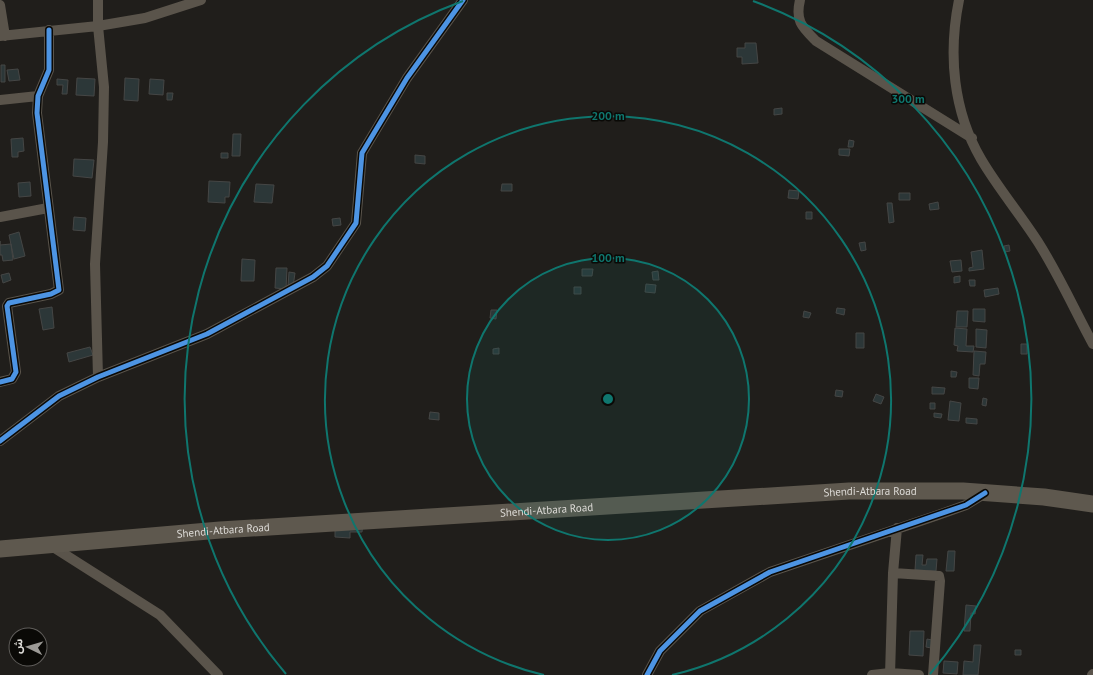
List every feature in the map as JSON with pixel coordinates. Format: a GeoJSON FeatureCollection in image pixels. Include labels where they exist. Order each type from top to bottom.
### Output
{"type":"FeatureCollection","features":[{"type":"Feature","properties":{"kind":"highway","name":"Shendi-Atbara Road"},"geometry":{"type":"LineString","coordinates":[[0,549],[220,530],[777,495],[889,491],[962,491],[1044,497],[1093,504]]}},
{"type":"Feature","properties":{"kind":"street"},"geometry":{"type":"LineString","coordinates":[[98,0],[98,26],[104,87],[103,142],[96,264],[98,377]]}},
{"type":"Feature","properties":{"kind":"street"},"geometry":{"type":"LineString","coordinates":[[0,6],[2,36],[98,26],[145,18],[201,0]]}},
{"type":"Feature","properties":{"kind":"street"},"geometry":{"type":"LineString","coordinates":[[0,441],[59,396],[98,377],[207,334],[313,277],[327,266],[356,223],[362,153],[407,78],[463,0]]}},
{"type":"Feature","properties":{"kind":"street"},"geometry":{"type":"LineString","coordinates":[[800,0],[797,13],[804,29],[816,41],[972,138]]}},
{"type":"Feature","properties":{"kind":"street"},"geometry":{"type":"LineString","coordinates":[[959,0],[955,20],[953,58],[957,92],[966,126],[981,159],[1039,244],[1093,344]]}},
{"type":"Feature","properties":{"kind":"street"},"geometry":{"type":"LineString","coordinates":[[0,382],[12,379],[16,372],[7,306],[9,303],[52,294],[59,290],[37,113],[38,96],[49,70],[50,30]]}},
{"type":"Feature","properties":{"kind":"street"},"geometry":{"type":"LineString","coordinates":[[0,100],[38,96]]}},
{"type":"Feature","properties":{"kind":"street"},"geometry":{"type":"LineString","coordinates":[[0,217],[48,208]]}},
{"type":"Feature","properties":{"kind":"street"},"geometry":{"type":"LineString","coordinates":[[647,675],[660,651],[700,611],[770,572],[966,505],[985,493]]}},
{"type":"Feature","properties":{"kind":"street"},"geometry":{"type":"LineString","coordinates":[[890,674],[893,573],[897,528]]}},
{"type":"Feature","properties":{"kind":"street"},"geometry":{"type":"LineString","coordinates":[[48,544],[160,615],[218,675]]}},
{"type":"Feature","properties":{"kind":"street"},"geometry":{"type":"LineString","coordinates":[[893,573],[939,576],[940,581],[933,675]]}},
{"type":"Feature","properties":{"kind":"street"},"geometry":{"type":"LineString","coordinates":[[872,675],[919,675]]}},
{"type":"Feature","properties":{"kind":"building"},"geometry":{"type":"Polygon","coordinates":[[[745,43],[756,43],[758,63],[742,64],[742,57],[737,57],[737,48],[745,48],[745,43]]]}},
{"type":"Feature","properties":{"kind":"building"},"geometry":{"type":"Polygon","coordinates":[[[1,65],[5,65],[5,82],[1,82],[1,65]]]}},
{"type":"Feature","properties":{"kind":"building"},"geometry":{"type":"Polygon","coordinates":[[[18,69],[20,80],[9,81],[7,70],[18,69]]]}},
{"type":"Feature","properties":{"kind":"building"},"geometry":{"type":"Polygon","coordinates":[[[77,78],[95,79],[94,96],[76,95],[77,78]]]}},
{"type":"Feature","properties":{"kind":"building"},"geometry":{"type":"Polygon","coordinates":[[[125,78],[139,79],[138,101],[124,100],[125,78]]]}},
{"type":"Feature","properties":{"kind":"building"},"geometry":{"type":"Polygon","coordinates":[[[57,79],[68,80],[67,94],[62,94],[63,85],[57,85],[57,79]]]}},
{"type":"Feature","properties":{"kind":"building"},"geometry":{"type":"Polygon","coordinates":[[[150,79],[164,80],[163,95],[149,94],[150,79]]]}},
{"type":"Feature","properties":{"kind":"building"},"geometry":{"type":"Polygon","coordinates":[[[167,93],[173,93],[172,100],[167,100],[167,93]]]}},
{"type":"Feature","properties":{"kind":"building"},"geometry":{"type":"Polygon","coordinates":[[[782,108],[782,114],[774,115],[774,109],[782,108]]]}},
{"type":"Feature","properties":{"kind":"building"},"geometry":{"type":"Polygon","coordinates":[[[233,134],[241,134],[240,156],[232,156],[233,134]]]}},
{"type":"Feature","properties":{"kind":"building"},"geometry":{"type":"Polygon","coordinates":[[[23,138],[24,151],[18,152],[18,157],[12,157],[11,139],[23,138]]]}},
{"type":"Feature","properties":{"kind":"building"},"geometry":{"type":"Polygon","coordinates":[[[849,140],[854,141],[853,147],[848,147],[849,140]]]}},
{"type":"Feature","properties":{"kind":"building"},"geometry":{"type":"Polygon","coordinates":[[[839,149],[850,149],[849,156],[839,155],[839,149]]]}},
{"type":"Feature","properties":{"kind":"building"},"geometry":{"type":"Polygon","coordinates":[[[221,153],[228,153],[228,158],[221,158],[221,153]]]}},
{"type":"Feature","properties":{"kind":"building"},"geometry":{"type":"Polygon","coordinates":[[[415,155],[425,156],[425,164],[415,163],[415,155]]]}},
{"type":"Feature","properties":{"kind":"building"},"geometry":{"type":"Polygon","coordinates":[[[74,159],[94,160],[92,178],[73,176],[74,159]]]}},
{"type":"Feature","properties":{"kind":"building"},"geometry":{"type":"Polygon","coordinates":[[[209,181],[230,182],[229,197],[225,197],[225,203],[208,202],[209,181]]]}},
{"type":"Feature","properties":{"kind":"building"},"geometry":{"type":"Polygon","coordinates":[[[30,182],[31,196],[19,197],[18,183],[30,182]]]}},
{"type":"Feature","properties":{"kind":"building"},"geometry":{"type":"Polygon","coordinates":[[[256,184],[274,185],[272,203],[254,202],[256,184]]]}},
{"type":"Feature","properties":{"kind":"building"},"geometry":{"type":"Polygon","coordinates":[[[502,184],[512,184],[512,191],[501,191],[502,184]]]}},
{"type":"Feature","properties":{"kind":"building"},"geometry":{"type":"Polygon","coordinates":[[[789,190],[799,191],[798,199],[788,198],[789,190]]]}},
{"type":"Feature","properties":{"kind":"building"},"geometry":{"type":"Polygon","coordinates":[[[899,193],[910,193],[910,200],[899,200],[899,193]]]}},
{"type":"Feature","properties":{"kind":"building"},"geometry":{"type":"Polygon","coordinates":[[[938,202],[939,209],[930,210],[929,204],[938,202]]]}},
{"type":"Feature","properties":{"kind":"building"},"geometry":{"type":"Polygon","coordinates":[[[887,203],[892,203],[894,222],[889,223],[887,203]]]}},
{"type":"Feature","properties":{"kind":"building"},"geometry":{"type":"Polygon","coordinates":[[[806,212],[812,212],[812,219],[806,219],[806,212]]]}},
{"type":"Feature","properties":{"kind":"building"},"geometry":{"type":"Polygon","coordinates":[[[74,217],[86,218],[85,231],[73,230],[74,217]]]}},
{"type":"Feature","properties":{"kind":"building"},"geometry":{"type":"Polygon","coordinates":[[[340,218],[341,225],[333,226],[332,219],[340,218]]]}},
{"type":"Feature","properties":{"kind":"building"},"geometry":{"type":"Polygon","coordinates":[[[19,232],[25,256],[14,259],[9,235],[19,232]]]}},
{"type":"Feature","properties":{"kind":"building"},"geometry":{"type":"Polygon","coordinates":[[[865,242],[866,250],[861,251],[859,243],[865,242]]]}},
{"type":"Feature","properties":{"kind":"building"},"geometry":{"type":"Polygon","coordinates":[[[11,244],[13,260],[3,261],[2,255],[0,255],[0,245],[11,244]]]}},
{"type":"Feature","properties":{"kind":"building"},"geometry":{"type":"Polygon","coordinates":[[[1009,245],[1010,251],[1005,252],[1004,246],[1009,245]]]}},
{"type":"Feature","properties":{"kind":"building"},"geometry":{"type":"Polygon","coordinates":[[[982,250],[984,269],[969,271],[969,268],[973,267],[971,252],[982,250]]]}},
{"type":"Feature","properties":{"kind":"building"},"geometry":{"type":"Polygon","coordinates":[[[242,259],[255,260],[254,281],[241,281],[242,259]]]}},
{"type":"Feature","properties":{"kind":"building"},"geometry":{"type":"Polygon","coordinates":[[[961,260],[962,271],[952,272],[950,261],[961,260]]]}},
{"type":"Feature","properties":{"kind":"building"},"geometry":{"type":"Polygon","coordinates":[[[276,268],[287,268],[286,289],[275,288],[276,268]]]}},
{"type":"Feature","properties":{"kind":"building"},"geometry":{"type":"Polygon","coordinates":[[[582,269],[593,269],[592,276],[582,276],[582,269]]]}},
{"type":"Feature","properties":{"kind":"building"},"geometry":{"type":"Polygon","coordinates":[[[658,271],[659,280],[653,280],[652,272],[658,271]]]}},
{"type":"Feature","properties":{"kind":"building"},"geometry":{"type":"Polygon","coordinates":[[[289,272],[295,273],[293,287],[288,286],[289,272]]]}},
{"type":"Feature","properties":{"kind":"building"},"geometry":{"type":"Polygon","coordinates":[[[9,273],[11,280],[3,283],[1,275],[9,273]]]}},
{"type":"Feature","properties":{"kind":"building"},"geometry":{"type":"Polygon","coordinates":[[[960,276],[960,282],[954,283],[954,277],[960,276]]]}},
{"type":"Feature","properties":{"kind":"building"},"geometry":{"type":"Polygon","coordinates":[[[969,280],[975,280],[975,286],[970,286],[969,280]]]}},
{"type":"Feature","properties":{"kind":"building"},"geometry":{"type":"Polygon","coordinates":[[[646,284],[656,285],[655,293],[645,292],[646,284]]]}},
{"type":"Feature","properties":{"kind":"building"},"geometry":{"type":"Polygon","coordinates":[[[574,287],[581,287],[581,294],[574,294],[574,287]]]}},
{"type":"Feature","properties":{"kind":"building"},"geometry":{"type":"Polygon","coordinates":[[[998,288],[999,294],[985,297],[984,290],[998,288]]]}},
{"type":"Feature","properties":{"kind":"building"},"geometry":{"type":"Polygon","coordinates":[[[52,307],[54,328],[43,330],[39,309],[52,307]]]}},
{"type":"Feature","properties":{"kind":"building"},"geometry":{"type":"Polygon","coordinates":[[[837,308],[845,309],[844,315],[836,313],[837,308]]]}},
{"type":"Feature","properties":{"kind":"building"},"geometry":{"type":"Polygon","coordinates":[[[973,309],[985,309],[985,322],[973,321],[973,309]]]}},
{"type":"Feature","properties":{"kind":"building"},"geometry":{"type":"Polygon","coordinates":[[[491,310],[497,310],[496,319],[490,318],[491,310]]]}},
{"type":"Feature","properties":{"kind":"building"},"geometry":{"type":"Polygon","coordinates":[[[804,311],[811,313],[809,318],[803,317],[804,311]]]}},
{"type":"Feature","properties":{"kind":"building"},"geometry":{"type":"Polygon","coordinates":[[[957,311],[968,311],[967,327],[956,327],[957,311]]]}},
{"type":"Feature","properties":{"kind":"building"},"geometry":{"type":"Polygon","coordinates":[[[955,328],[967,329],[966,346],[974,346],[973,352],[957,351],[958,346],[954,345],[955,328]]]}},
{"type":"Feature","properties":{"kind":"building"},"geometry":{"type":"Polygon","coordinates":[[[976,329],[987,330],[986,348],[976,347],[976,329]]]}},
{"type":"Feature","properties":{"kind":"building"},"geometry":{"type":"Polygon","coordinates":[[[856,333],[864,333],[864,348],[856,348],[856,333]]]}},
{"type":"Feature","properties":{"kind":"building"},"geometry":{"type":"Polygon","coordinates":[[[1021,344],[1027,344],[1027,354],[1021,354],[1021,344]]]}},
{"type":"Feature","properties":{"kind":"building"},"geometry":{"type":"Polygon","coordinates":[[[90,347],[93,355],[69,362],[67,353],[90,347]]]}},
{"type":"Feature","properties":{"kind":"building"},"geometry":{"type":"Polygon","coordinates":[[[499,348],[499,354],[493,354],[493,349],[499,348]]]}},
{"type":"Feature","properties":{"kind":"building"},"geometry":{"type":"Polygon","coordinates":[[[974,351],[986,352],[985,364],[980,364],[979,376],[973,375],[974,351]]]}},
{"type":"Feature","properties":{"kind":"building"},"geometry":{"type":"Polygon","coordinates":[[[951,371],[957,372],[956,377],[951,377],[951,371]]]}},
{"type":"Feature","properties":{"kind":"building"},"geometry":{"type":"Polygon","coordinates":[[[969,378],[979,378],[978,389],[969,388],[969,378]]]}},
{"type":"Feature","properties":{"kind":"building"},"geometry":{"type":"Polygon","coordinates":[[[932,387],[945,388],[944,394],[932,394],[932,387]]]}},
{"type":"Feature","properties":{"kind":"building"},"geometry":{"type":"Polygon","coordinates":[[[836,390],[843,391],[842,397],[835,396],[836,390]]]}},
{"type":"Feature","properties":{"kind":"building"},"geometry":{"type":"Polygon","coordinates":[[[876,394],[884,397],[881,404],[873,401],[876,394]]]}},
{"type":"Feature","properties":{"kind":"building"},"geometry":{"type":"Polygon","coordinates":[[[983,398],[987,399],[986,406],[982,405],[983,398]]]}},
{"type":"Feature","properties":{"kind":"building"},"geometry":{"type":"Polygon","coordinates":[[[950,401],[961,403],[959,421],[948,420],[950,401]]]}},
{"type":"Feature","properties":{"kind":"building"},"geometry":{"type":"Polygon","coordinates":[[[930,403],[935,403],[935,409],[930,409],[930,403]]]}},
{"type":"Feature","properties":{"kind":"building"},"geometry":{"type":"Polygon","coordinates":[[[430,412],[439,413],[439,420],[429,419],[430,412]]]}},
{"type":"Feature","properties":{"kind":"building"},"geometry":{"type":"Polygon","coordinates":[[[934,413],[942,414],[941,418],[934,417],[934,413]]]}},
{"type":"Feature","properties":{"kind":"building"},"geometry":{"type":"Polygon","coordinates":[[[966,418],[977,419],[977,424],[966,423],[966,418]]]}},
{"type":"Feature","properties":{"kind":"building"},"geometry":{"type":"Polygon","coordinates":[[[335,521],[363,522],[362,532],[350,532],[350,538],[335,537],[335,521]]]}},
{"type":"Feature","properties":{"kind":"building"},"geometry":{"type":"Polygon","coordinates":[[[948,551],[955,551],[954,571],[946,571],[948,551]]]}},
{"type":"Feature","properties":{"kind":"building"},"geometry":{"type":"Polygon","coordinates":[[[916,555],[923,555],[922,565],[926,565],[927,559],[937,559],[936,571],[915,570],[916,555]]]}},
{"type":"Feature","properties":{"kind":"building"},"geometry":{"type":"Polygon","coordinates":[[[966,605],[976,606],[975,614],[971,613],[970,631],[964,631],[966,605]]]}},
{"type":"Feature","properties":{"kind":"building"},"geometry":{"type":"Polygon","coordinates":[[[910,631],[924,631],[923,656],[909,655],[910,631]]]}},
{"type":"Feature","properties":{"kind":"building"},"geometry":{"type":"Polygon","coordinates":[[[927,639],[932,640],[931,648],[926,647],[927,639]]]}},
{"type":"Feature","properties":{"kind":"building"},"geometry":{"type":"Polygon","coordinates":[[[974,645],[981,645],[978,675],[963,675],[964,661],[973,662],[974,645]]]}},
{"type":"Feature","properties":{"kind":"building"},"geometry":{"type":"Polygon","coordinates":[[[1015,650],[1021,650],[1021,655],[1015,655],[1015,650]]]}},
{"type":"Feature","properties":{"kind":"building"},"geometry":{"type":"Polygon","coordinates":[[[944,661],[958,662],[957,674],[943,673],[944,661]]]}},
{"type":"Feature","properties":{"kind":"cycle path"},"geometry":{"type":"LineString","coordinates":[[0,441],[59,396],[98,377],[207,334],[313,277],[327,266],[356,223],[362,153],[407,78],[463,0]]}},
{"type":"Feature","properties":{"kind":"cycle path"},"geometry":{"type":"LineString","coordinates":[[0,382],[12,379],[16,372],[7,306],[9,303],[51,294],[59,290],[37,113],[38,96],[49,70],[49,30]]}},
{"type":"Feature","properties":{"kind":"cycle path"},"geometry":{"type":"LineString","coordinates":[[647,675],[660,651],[700,611],[770,572],[966,505],[985,493]]}}]}
